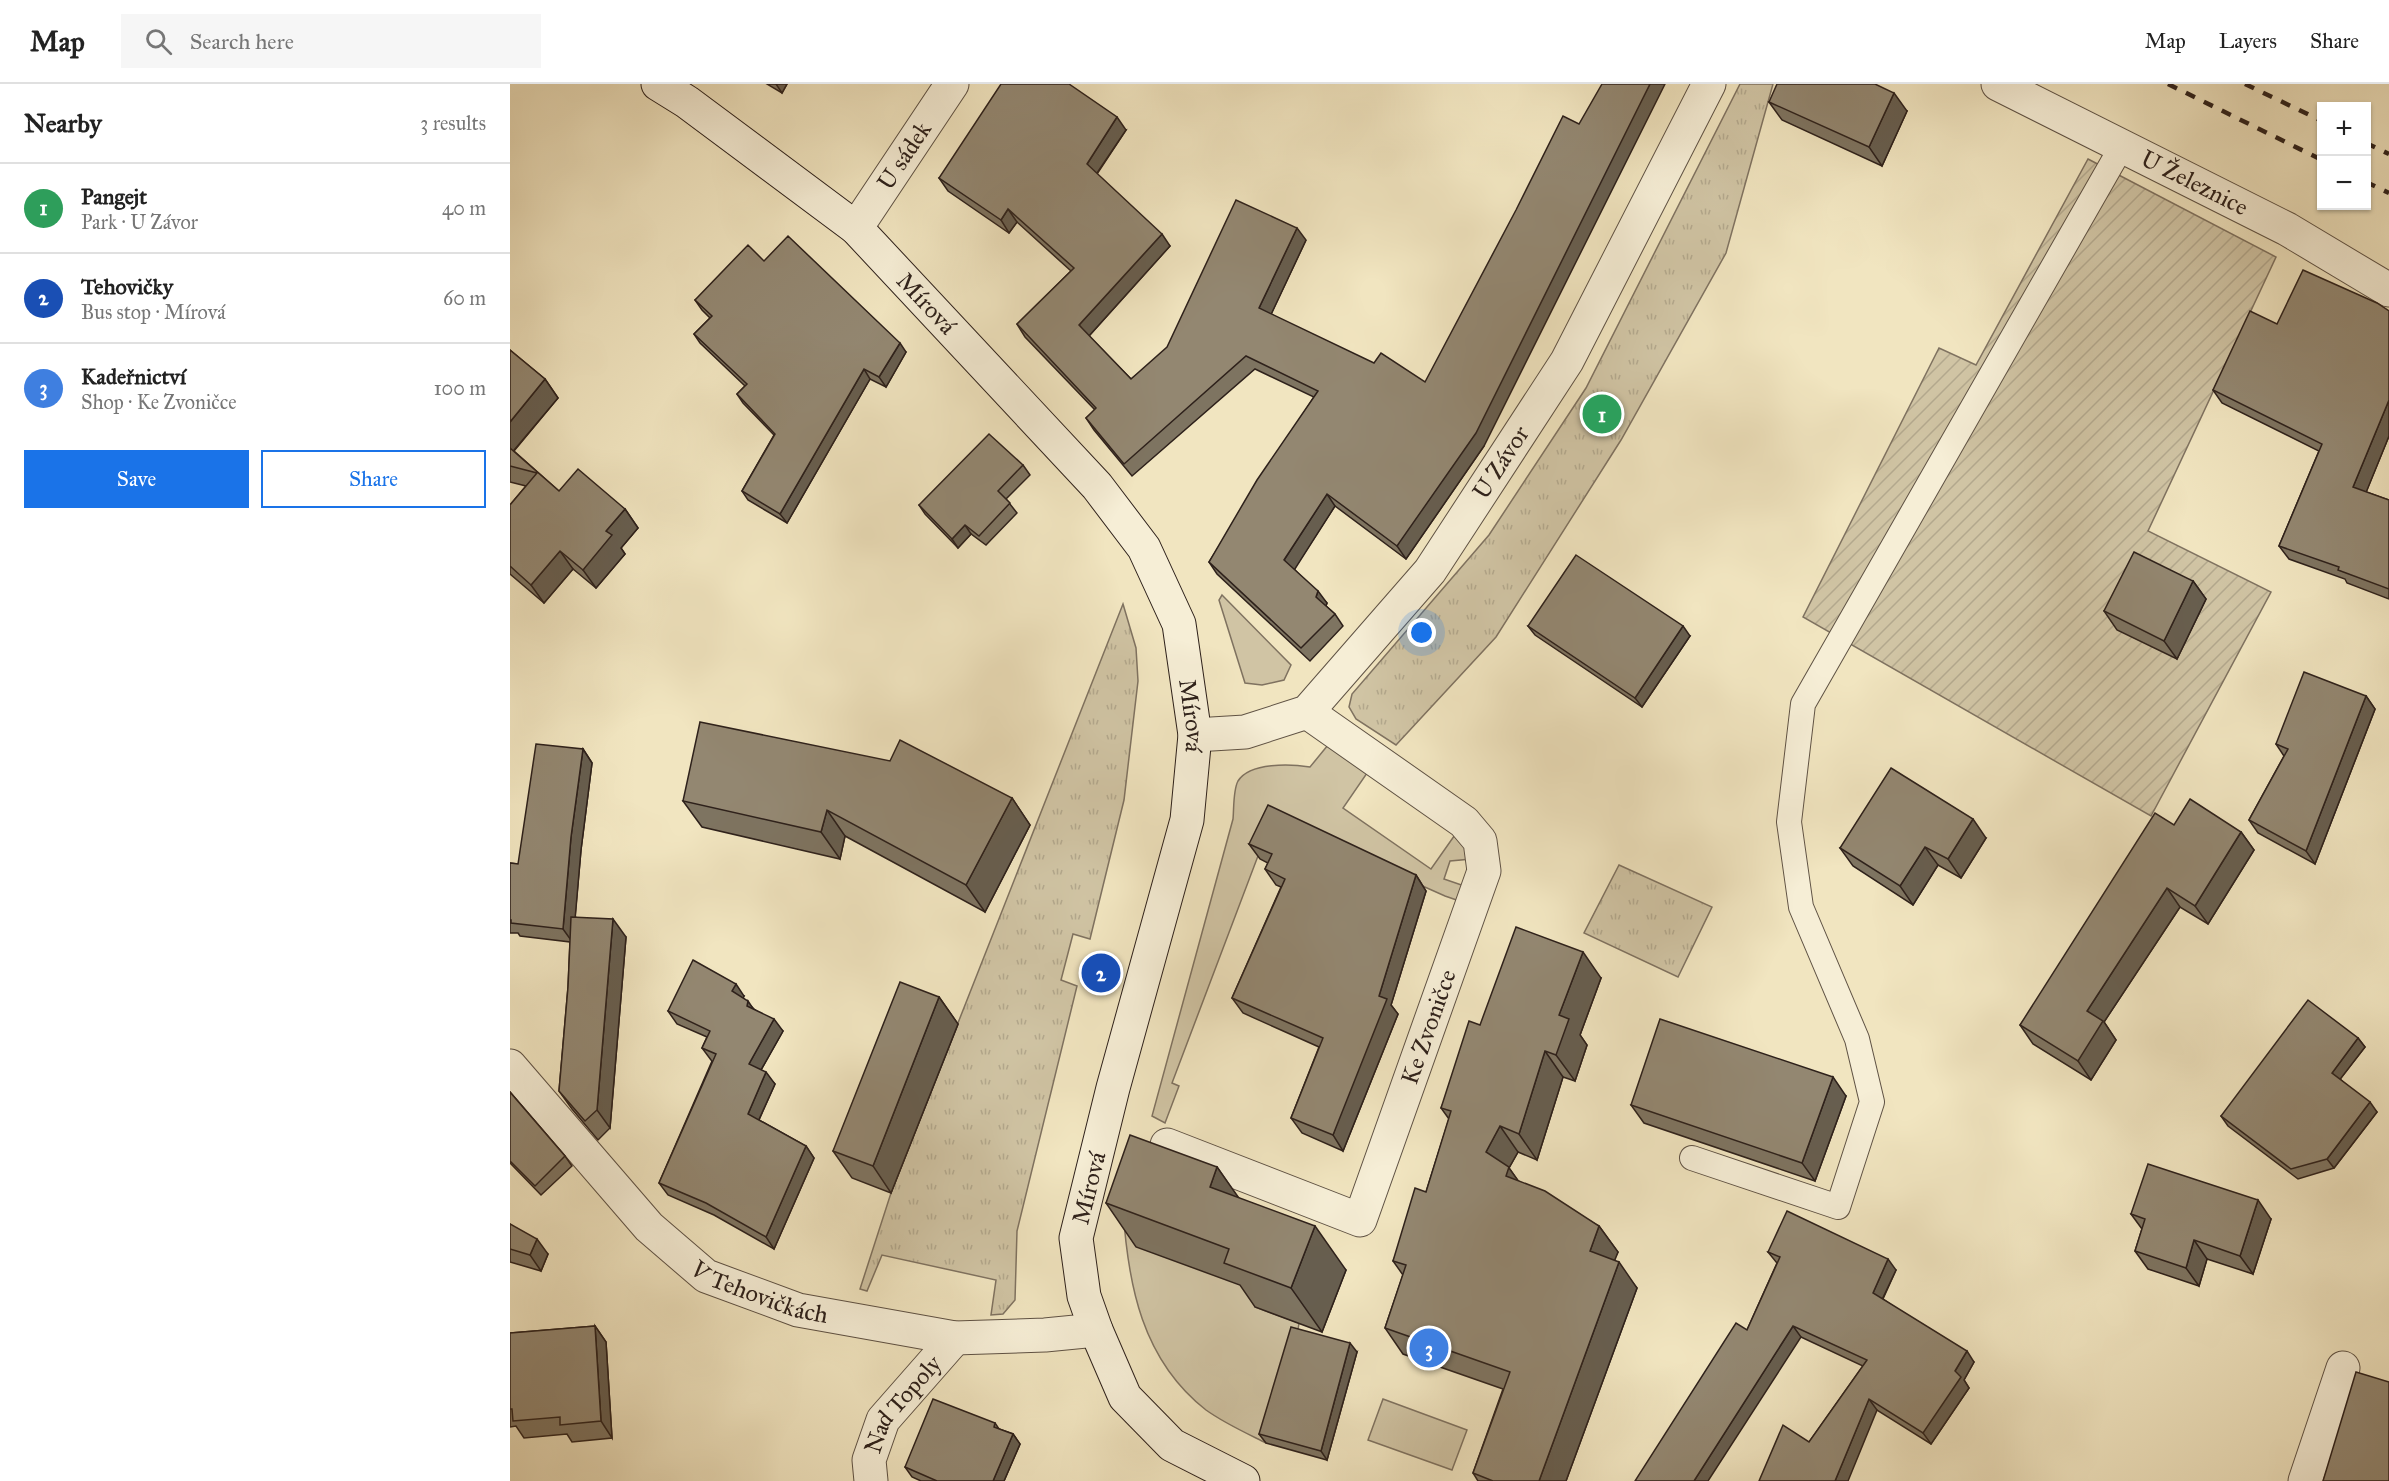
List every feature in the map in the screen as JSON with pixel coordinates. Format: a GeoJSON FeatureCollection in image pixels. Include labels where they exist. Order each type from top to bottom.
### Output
{"type":"FeatureCollection","features":[{"type":"Feature","properties":{"kind":"street","name":"Mírová"},"geometry":{"type":"LineString","coordinates":[[658,84],[687,102],[856,228],[1097,486],[1144,549],[1179,624],[1194,735],[1186,820],[1113,1088],[1076,1238],[1084,1296],[1125,1397],[1173,1445],[1244,1481]]}},
{"type":"Feature","properties":{"kind":"street","name":"U sádek"},"geometry":{"type":"LineString","coordinates":[[856,228],[952,84]]}},
{"type":"Feature","properties":{"kind":"street","name":"U Závor"},"geometry":{"type":"LineString","coordinates":[[1307,712],[1430,571],[1567,361],[1709,84]]}},
{"type":"Feature","properties":{"kind":"street","name":"U Železnice"},"geometry":{"type":"LineString","coordinates":[[1998,84],[2287,229],[2389,290]]}},
{"type":"Feature","properties":{"kind":"street"},"geometry":{"type":"LineString","coordinates":[[1194,735],[1245,732],[1307,712]]}},
{"type":"Feature","properties":{"kind":"street","name":"Ke Zvoničce"},"geometry":{"type":"LineString","coordinates":[[1167,1145],[1360,1220],[1484,871],[1480,841],[1464,822],[1307,712]]}},
{"type":"Feature","properties":{"kind":"street","name":"V Tehovičkách"},"geometry":{"type":"LineString","coordinates":[[510,1066],[650,1227],[706,1276],[798,1310],[955,1338],[1045,1335],[1096,1330]]}},
{"type":"Feature","properties":{"kind":"street","name":"Nad Topoly"},"geometry":{"type":"LineString","coordinates":[[871,1481],[870,1460],[883,1420],[955,1338]]}},
{"type":"Feature","properties":{"kind":"street"},"geometry":{"type":"LineString","coordinates":[[2305,1481],[2343,1368]]}},
{"type":"Feature","properties":{"kind":"lane"},"geometry":{"type":"LineString","coordinates":[[1692,1158],[1838,1207],[1872,1102],[1857,1039],[1801,907],[1789,822],[1803,704],[2122,146]]}},
{"type":"Feature","properties":{"kind":"green space"},"geometry":{"type":"Polygon","coordinates":[[[1740,84],[1773,84],[1726,253],[1621,440],[1496,637],[1396,745],[1356,719],[1349,707],[1352,694],[1489,535],[1586,388],[1740,84]]]}},
{"type":"Feature","properties":{"kind":"green space"},"geometry":{"type":"Polygon","coordinates":[[[2088,159],[2276,257],[2148,531],[2271,592],[2151,816],[1803,617],[1939,348],[1976,365],[2088,159]]]}},
{"type":"Feature","properties":{"kind":"green space"},"geometry":{"type":"Polygon","coordinates":[[[1222,595],[1291,665],[1284,680],[1262,685],[1245,683],[1219,600],[1222,595]]]}},
{"type":"Feature","properties":{"kind":"green space"},"geometry":{"type":"Polygon","coordinates":[[[1123,604],[1136,648],[1138,681],[1124,800],[1090,939],[1073,934],[1061,980],[1077,986],[1017,1231],[1015,1300],[1003,1314],[991,1315],[996,1280],[882,1255],[867,1291],[860,1289],[891,1193],[1123,604]]]}},
{"type":"Feature","properties":{"kind":"green space"},"geometry":{"type":"Polygon","coordinates":[[[1337,734],[1376,760],[1343,808],[1431,869],[1464,822],[1482,858],[1450,861],[1444,879],[1476,890],[1471,905],[1445,896],[1272,819],[1172,1083],[1179,1086],[1165,1123],[1152,1116],[1233,819],[1236,785],[1244,775],[1261,767],[1292,765],[1310,767],[1337,734]]]}},
{"type":"Feature","properties":{"kind":"green space"},"geometry":{"type":"Polygon","coordinates":[[[1619,865],[1712,907],[1678,977],[1584,933],[1619,865]]]}},
{"type":"Feature","properties":{"kind":"green space"},"geometry":{"type":"Polygon","coordinates":[[[1123,1209],[1261,1291],[1255,1307],[1299,1323],[1266,1443],[1206,1410],[1184,1390],[1167,1368],[1142,1319],[1129,1265],[1123,1209]]]}},
{"type":"Feature","properties":{"kind":"green space"},"geometry":{"type":"Polygon","coordinates":[[[1383,1399],[1467,1430],[1452,1470],[1368,1440],[1383,1399]]]}},
{"type":"Feature","properties":{"kind":"building"},"geometry":{"type":"Polygon","coordinates":[[[1001,84],[1069,84],[1117,117],[1087,164],[1162,234],[1079,325],[1131,379],[1167,347],[1236,200],[1297,228],[1259,308],[1374,363],[1381,353],[1425,382],[1563,116],[1579,124],[1602,84],[1650,84],[1476,433],[1397,546],[1327,494],[1284,560],[1318,591],[1316,597],[1335,614],[1301,648],[1209,562],[1257,480],[1318,391],[1246,356],[1124,464],[1086,418],[1096,408],[1017,324],[1074,268],[1008,209],[1001,220],[939,178],[1001,84]]]}},
{"type":"Feature","properties":{"kind":"building"},"geometry":{"type":"Polygon","coordinates":[[[1777,84],[1875,84],[1894,93],[1869,147],[1769,102],[1777,84]]]}},
{"type":"Feature","properties":{"kind":"building"},"geometry":{"type":"Polygon","coordinates":[[[788,236],[900,343],[879,377],[864,369],[780,514],[742,491],[775,434],[737,394],[747,384],[694,334],[712,316],[695,300],[748,245],[764,261],[788,236]]]}},
{"type":"Feature","properties":{"kind":"building"},"geometry":{"type":"Polygon","coordinates":[[[2303,270],[2377,303],[2389,311],[2389,400],[2353,487],[2389,500],[2389,589],[2338,570],[2339,567],[2279,546],[2322,444],[2213,390],[2250,311],[2277,324],[2303,270]]]}},
{"type":"Feature","properties":{"kind":"building"},"geometry":{"type":"Polygon","coordinates":[[[510,350],[545,379],[510,422],[510,350]]]}},
{"type":"Feature","properties":{"kind":"building"},"geometry":{"type":"Polygon","coordinates":[[[989,434],[1023,465],[998,491],[1010,503],[979,536],[965,525],[952,539],[919,505],[989,434]]]}},
{"type":"Feature","properties":{"kind":"building"},"geometry":{"type":"Polygon","coordinates":[[[510,448],[559,491],[578,469],[625,509],[606,531],[612,535],[583,570],[560,551],[531,585],[510,566],[510,505],[537,473],[510,466],[510,448]]]}},
{"type":"Feature","properties":{"kind":"building"},"geometry":{"type":"Polygon","coordinates":[[[2134,552],[2193,581],[2164,641],[2104,611],[2134,552]]]}},
{"type":"Feature","properties":{"kind":"building"},"geometry":{"type":"Polygon","coordinates":[[[1576,555],[1683,626],[1635,698],[1528,626],[1576,555]]]}},
{"type":"Feature","properties":{"kind":"building"},"geometry":{"type":"Polygon","coordinates":[[[2304,672],[2366,696],[2306,851],[2249,820],[2288,749],[2276,744],[2304,672]]]}},
{"type":"Feature","properties":{"kind":"building"},"geometry":{"type":"Polygon","coordinates":[[[700,722],[890,761],[900,740],[1012,798],[966,885],[827,810],[821,832],[683,801],[700,722]]]}},
{"type":"Feature","properties":{"kind":"building"},"geometry":{"type":"Polygon","coordinates":[[[536,744],[583,749],[571,837],[563,929],[511,923],[510,920],[510,863],[518,864],[536,744]]]}},
{"type":"Feature","properties":{"kind":"building"},"geometry":{"type":"Polygon","coordinates":[[[1891,768],[1973,819],[1948,859],[1925,847],[1900,886],[1840,848],[1891,768]]]}},
{"type":"Feature","properties":{"kind":"building"},"geometry":{"type":"Polygon","coordinates":[[[2190,799],[2241,832],[2195,906],[2167,888],[2087,1011],[2103,1021],[2078,1061],[2020,1025],[2155,813],[2174,825],[2190,799]]]}},
{"type":"Feature","properties":{"kind":"building"},"geometry":{"type":"Polygon","coordinates":[[[1268,805],[1416,875],[1379,996],[1387,999],[1333,1135],[1291,1118],[1323,1038],[1232,998],[1285,879],[1265,869],[1272,854],[1249,844],[1268,805]]]}},
{"type":"Feature","properties":{"kind":"building"},"geometry":{"type":"Polygon","coordinates":[[[571,917],[613,919],[597,1110],[585,1121],[559,1091],[568,987],[571,917]]]}},
{"type":"Feature","properties":{"kind":"building"},"geometry":{"type":"Polygon","coordinates":[[[1516,927],[1583,952],[1559,1015],[1569,1019],[1556,1055],[1545,1051],[1519,1134],[1500,1126],[1486,1152],[1509,1167],[1506,1176],[1545,1191],[1599,1226],[1590,1251],[1619,1262],[1539,1481],[1493,1481],[1473,1473],[1510,1372],[1385,1328],[1406,1265],[1393,1261],[1415,1188],[1426,1192],[1451,1111],[1441,1108],[1469,1021],[1480,1025],[1516,927]]]}},
{"type":"Feature","properties":{"kind":"building"},"geometry":{"type":"Polygon","coordinates":[[[693,960],[736,984],[732,991],[748,1001],[747,1006],[774,1019],[749,1064],[766,1072],[748,1114],[806,1146],[766,1237],[706,1203],[659,1183],[716,1054],[702,1048],[710,1031],[668,1011],[693,960]]]}},
{"type":"Feature","properties":{"kind":"building"},"geometry":{"type":"Polygon","coordinates":[[[900,982],[939,997],[873,1166],[833,1151],[900,982]]]}},
{"type":"Feature","properties":{"kind":"building"},"geometry":{"type":"Polygon","coordinates":[[[2308,1000],[2358,1038],[2332,1073],[2370,1102],[2327,1159],[2291,1169],[2221,1116],[2308,1000]]]}},
{"type":"Feature","properties":{"kind":"building"},"geometry":{"type":"Polygon","coordinates":[[[1660,1019],[1833,1077],[1802,1163],[1631,1105],[1660,1019]]]}},
{"type":"Feature","properties":{"kind":"building"},"geometry":{"type":"Polygon","coordinates":[[[510,1092],[565,1156],[535,1186],[510,1161],[510,1092]]]}},
{"type":"Feature","properties":{"kind":"building"},"geometry":{"type":"Polygon","coordinates":[[[1130,1135],[1217,1167],[1210,1187],[1315,1226],[1291,1288],[1224,1263],[1229,1249],[1106,1203],[1130,1135]]]}},
{"type":"Feature","properties":{"kind":"building"},"geometry":{"type":"Polygon","coordinates":[[[2148,1164],[2258,1200],[2240,1256],[2194,1240],[2186,1268],[2135,1251],[2145,1219],[2131,1214],[2148,1164]]]}},
{"type":"Feature","properties":{"kind":"building"},"geometry":{"type":"Polygon","coordinates":[[[1787,1211],[1888,1259],[1873,1293],[1967,1351],[1955,1371],[1961,1377],[1923,1433],[1869,1399],[1835,1481],[1759,1481],[1783,1425],[1809,1442],[1867,1360],[1793,1326],[1694,1481],[1635,1481],[1736,1323],[1747,1330],[1780,1257],[1768,1252],[1787,1211]]]}},
{"type":"Feature","properties":{"kind":"building"},"geometry":{"type":"Polygon","coordinates":[[[510,1224],[537,1239],[530,1255],[510,1249],[510,1224]]]}},
{"type":"Feature","properties":{"kind":"building"},"geometry":{"type":"Polygon","coordinates":[[[595,1326],[601,1421],[560,1425],[560,1417],[513,1421],[512,1409],[510,1409],[510,1333],[595,1326]]]}},
{"type":"Feature","properties":{"kind":"building"},"geometry":{"type":"Polygon","coordinates":[[[1291,1327],[1350,1343],[1321,1451],[1259,1434],[1291,1327]]]}},
{"type":"Feature","properties":{"kind":"building"},"geometry":{"type":"Polygon","coordinates":[[[2356,1372],[2389,1382],[2389,1481],[2323,1481],[2356,1372]]]}},
{"type":"Feature","properties":{"kind":"building"},"geometry":{"type":"Polygon","coordinates":[[[933,1399],[995,1423],[994,1427],[1013,1434],[993,1481],[937,1481],[905,1467],[933,1399]]]}},
{"type":"Feature","properties":{"kind":"railway"},"geometry":{"type":"LineString","coordinates":[[2168,84],[2317,158]]}},
{"type":"Feature","properties":{"kind":"railway"},"geometry":{"type":"LineString","coordinates":[[2245,84],[2317,119]]}},
{"type":"Feature","properties":{"kind":"railway"},"geometry":{"type":"LineString","coordinates":[[2371,145],[2389,154]]}},
{"type":"Feature","properties":{"kind":"railway"},"geometry":{"type":"LineString","coordinates":[[2371,184],[2389,193]]}},
{"type":"Feature","properties":{"kind":"place","name":"Pangejt"},"geometry":{"type":"Point","coordinates":[1602,414]}},
{"type":"Feature","properties":{"kind":"place","name":"Tehovičky"},"geometry":{"type":"Point","coordinates":[1101,973]}},
{"type":"Feature","properties":{"kind":"place","name":"Kadeřnictví"},"geometry":{"type":"Point","coordinates":[1429,1348]}}]}
